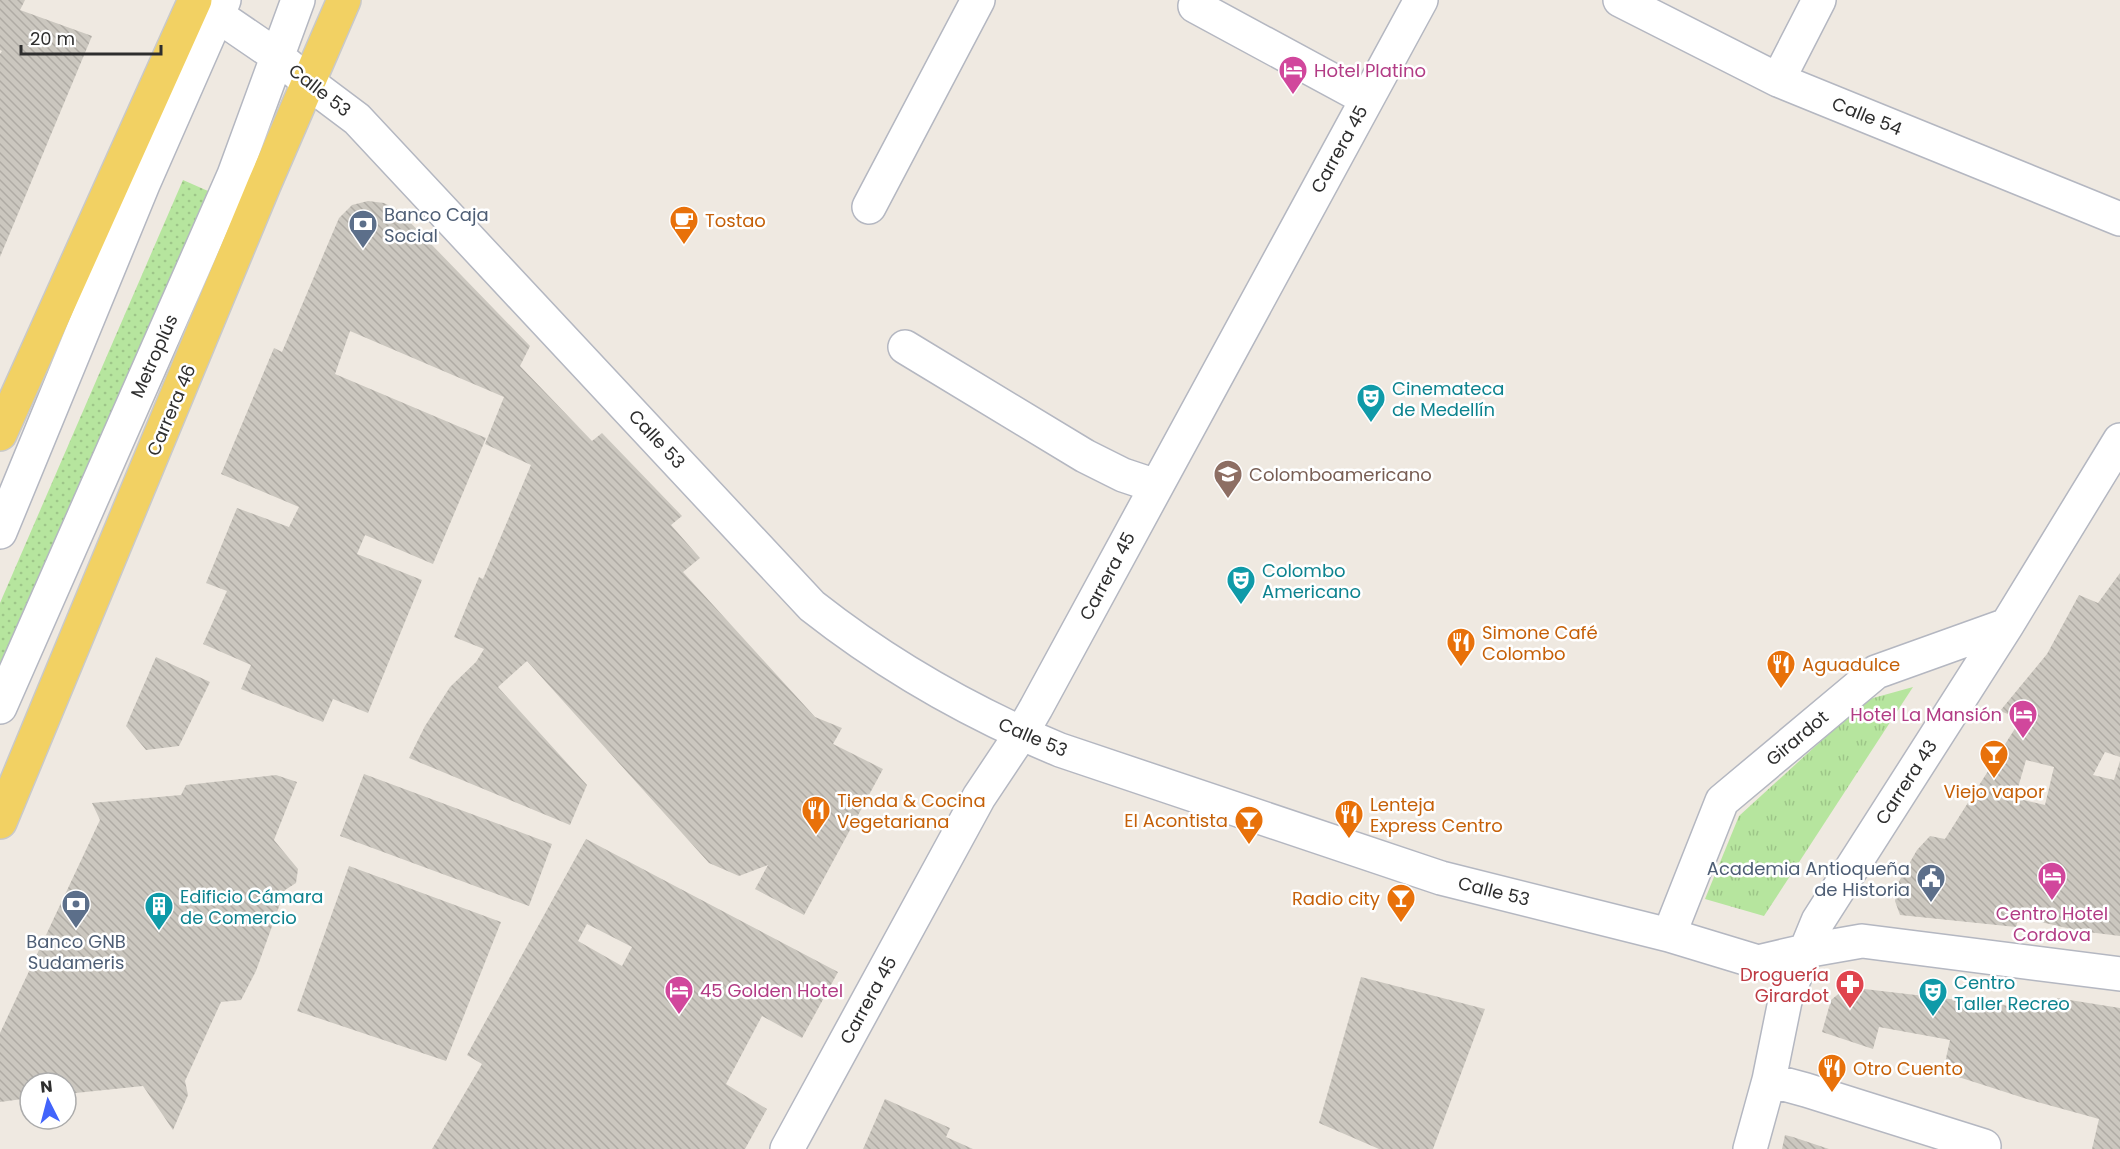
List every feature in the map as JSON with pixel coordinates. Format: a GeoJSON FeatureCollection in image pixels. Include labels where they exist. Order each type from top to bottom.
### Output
{"type":"FeatureCollection","features":[{"type":"Feature","properties":{"kind":"main road","name":"Carrera 46"},"geometry":{"type":"LineString","coordinates":[[0,822],[264,185],[344,0]]}},
{"type":"Feature","properties":{"kind":"main road"},"geometry":{"type":"LineString","coordinates":[[0,434],[205,3]]}},
{"type":"Feature","properties":{"kind":"street","name":"Metroplús"},"geometry":{"type":"LineString","coordinates":[[0,707],[234,175],[298,0]]}},
{"type":"Feature","properties":{"kind":"street"},"geometry":{"type":"LineString","coordinates":[[869,207],[978,0]]}},
{"type":"Feature","properties":{"kind":"street","name":"Carrera 45"},"geometry":{"type":"LineString","coordinates":[[787,1149],[979,797],[1021,734],[1420,0]]}},
{"type":"Feature","properties":{"kind":"street","name":"Calle 54"},"geometry":{"type":"LineString","coordinates":[[1620,0],[1778,80],[2120,219]]}},
{"type":"Feature","properties":{"kind":"street"},"geometry":{"type":"LineString","coordinates":[[1778,80],[1819,0]]}},
{"type":"Feature","properties":{"kind":"street","name":"Calle 53"},"geometry":{"type":"LineString","coordinates":[[205,3],[357,119],[812,606],[887,661],[1021,734],[1060,750],[1441,878],[1669,935],[1758,962],[1862,941],[2120,974]]}},
{"type":"Feature","properties":{"kind":"street"},"geometry":{"type":"LineString","coordinates":[[0,532],[144,182],[205,3]]}},
{"type":"Feature","properties":{"kind":"street"},"geometry":{"type":"LineString","coordinates":[[1195,6],[1367,99]]}},
{"type":"Feature","properties":{"kind":"street"},"geometry":{"type":"LineString","coordinates":[[905,347],[1085,456],[1123,475],[1156,486]]}},
{"type":"Feature","properties":{"kind":"street","name":"Carrera 43"},"geometry":{"type":"LineString","coordinates":[[1750,1149],[1769,1080],[1785,1000],[1818,921],[2007,625],[2120,440]]}},
{"type":"Feature","properties":{"kind":"street","name":"Girardot"},"geometry":{"type":"LineString","coordinates":[[1669,935],[1722,801],[1876,672],[2007,625]]}},
{"type":"Feature","properties":{"kind":"street"},"geometry":{"type":"LineString","coordinates":[[1769,1080],[1806,1089],[1984,1146]]}},
{"type":"Feature","properties":{"kind":"green space"},"geometry":{"type":"Polygon","coordinates":[[[183,180],[208,191],[2,665],[0,664],[0,603],[183,180]]]}},
{"type":"Feature","properties":{"kind":"green space"},"geometry":{"type":"Polygon","coordinates":[[[1913,687],[1764,916],[1705,899],[1739,816],[1866,700],[1913,687]]]}},
{"type":"Feature","properties":{"kind":"building"},"geometry":{"type":"Polygon","coordinates":[[[0,0],[25,0],[20,10],[92,36],[0,257],[0,54],[2,51],[0,50],[0,0]]]}},
{"type":"Feature","properties":{"kind":"building"},"geometry":{"type":"Polygon","coordinates":[[[368,201],[384,203],[398,210],[530,346],[520,366],[592,441],[602,433],[682,516],[671,525],[700,558],[683,572],[815,717],[842,728],[833,744],[883,769],[804,915],[755,889],[768,865],[739,876],[709,863],[527,661],[498,687],[587,785],[570,825],[409,758],[425,726],[450,687],[476,662],[484,649],[454,637],[479,577],[483,579],[531,465],[485,444],[504,397],[350,331],[335,374],[486,438],[433,564],[365,535],[357,554],[422,580],[368,713],[333,699],[323,722],[241,689],[251,665],[203,644],[227,591],[206,583],[237,508],[289,527],[299,507],[221,474],[274,348],[282,352],[339,218],[352,205],[368,201]]]}},
{"type":"Feature","properties":{"kind":"building"},"geometry":{"type":"Polygon","coordinates":[[[2120,573],[2120,757],[2105,752],[2093,775],[2114,780],[2120,761],[2120,936],[2080,931],[2019,917],[2016,927],[1900,915],[1895,901],[1898,883],[1917,850],[1930,836],[1945,839],[2021,719],[2000,711],[2047,654],[2079,595],[2098,603],[2120,573]],[[2026,760],[2015,798],[2045,805],[2054,767],[2026,760]]]}},
{"type":"Feature","properties":{"kind":"building"},"geometry":{"type":"Polygon","coordinates":[[[156,657],[210,682],[179,746],[146,750],[126,726],[156,657]]]}},
{"type":"Feature","properties":{"kind":"building"},"geometry":{"type":"Polygon","coordinates":[[[364,774],[552,844],[529,906],[340,836],[364,774]]]}},
{"type":"Feature","properties":{"kind":"building","name":"Edificio Cámara de Comercio"},"geometry":{"type":"Polygon","coordinates":[[[276,775],[297,782],[274,840],[298,869],[296,883],[285,890],[256,971],[241,1000],[221,1002],[185,1081],[188,1095],[173,1130],[143,1086],[78,1093],[78,1071],[18,1071],[18,1100],[0,1102],[0,1033],[100,820],[92,803],[181,795],[186,785],[276,775]]]}},
{"type":"Feature","properties":{"kind":"building"},"geometry":{"type":"Polygon","coordinates":[[[586,839],[838,972],[802,1038],[762,1016],[726,1084],[767,1109],[745,1149],[432,1149],[482,1064],[467,1055],[586,839]],[[587,924],[578,941],[622,966],[632,947],[587,924]]]}},
{"type":"Feature","properties":{"kind":"building"},"geometry":{"type":"Polygon","coordinates":[[[349,866],[501,922],[446,1061],[297,1011],[349,866]]]}},
{"type":"Feature","properties":{"kind":"building"},"geometry":{"type":"Polygon","coordinates":[[[1361,977],[1485,1009],[1433,1149],[1379,1149],[1319,1123],[1361,977]]]}},
{"type":"Feature","properties":{"kind":"building"},"geometry":{"type":"Polygon","coordinates":[[[1847,987],[2054,1011],[2057,998],[2120,1008],[2120,1149],[2092,1149],[2099,1119],[1943,1072],[1950,1040],[1879,1027],[1873,1049],[1822,1032],[1831,1000],[1847,987]]]}},
{"type":"Feature","properties":{"kind":"building"},"geometry":{"type":"Polygon","coordinates":[[[885,1099],[950,1128],[946,1137],[973,1149],[863,1149],[885,1099]]]}},
{"type":"Feature","properties":{"kind":"building"},"geometry":{"type":"Polygon","coordinates":[[[1785,1135],[1793,1137],[1829,1149],[1782,1149],[1785,1135]]]}},
{"type":"Feature","properties":{"kind":"place","name":"Hotel Platino"},"geometry":{"type":"Point","coordinates":[1293,96]}},
{"type":"Feature","properties":{"kind":"place","name":"Tostao"},"geometry":{"type":"Point","coordinates":[684,246]}},
{"type":"Feature","properties":{"kind":"place","name":"Banco Caja Social"},"geometry":{"type":"Point","coordinates":[363,250]}},
{"type":"Feature","properties":{"kind":"place","name":"Cinemateca de Medellín"},"geometry":{"type":"Point","coordinates":[1371,424]}},
{"type":"Feature","properties":{"kind":"place","name":"Colomboamericano"},"geometry":{"type":"Point","coordinates":[1228,500]}},
{"type":"Feature","properties":{"kind":"place","name":"Colombo Americano"},"geometry":{"type":"Point","coordinates":[1241,606]}},
{"type":"Feature","properties":{"kind":"place","name":"Simone Café Colombo"},"geometry":{"type":"Point","coordinates":[1461,668]}},
{"type":"Feature","properties":{"kind":"place","name":"Aguadulce"},"geometry":{"type":"Point","coordinates":[1781,690]}},
{"type":"Feature","properties":{"kind":"place","name":"Hotel La Mansión"},"geometry":{"type":"Point","coordinates":[2023,740]}},
{"type":"Feature","properties":{"kind":"place","name":"Viejo vapor"},"geometry":{"type":"Point","coordinates":[1994,780]}},
{"type":"Feature","properties":{"kind":"place","name":"Tienda & Cocina Vegetariana"},"geometry":{"type":"Point","coordinates":[816,836]}},
{"type":"Feature","properties":{"kind":"place","name":"Lenteja Express Centro"},"geometry":{"type":"Point","coordinates":[1349,840]}},
{"type":"Feature","properties":{"kind":"place","name":"El Acontista"},"geometry":{"type":"Point","coordinates":[1249,846]}},
{"type":"Feature","properties":{"kind":"place","name":"Centro Hotel Cordova"},"geometry":{"type":"Point","coordinates":[2052,902]}},
{"type":"Feature","properties":{"kind":"place","name":"Academia Antioqueña de Historia"},"geometry":{"type":"Point","coordinates":[1931,904]}},
{"type":"Feature","properties":{"kind":"place","name":"Radio city"},"geometry":{"type":"Point","coordinates":[1401,924]}},
{"type":"Feature","properties":{"kind":"place","name":"Banco GNB Sudameris"},"geometry":{"type":"Point","coordinates":[76,930]}},
{"type":"Feature","properties":{"kind":"place","name":"Edificio Cámara de Comercio"},"geometry":{"type":"Point","coordinates":[159,932]}},
{"type":"Feature","properties":{"kind":"place","name":"Droguería Girardot"},"geometry":{"type":"Point","coordinates":[1850,1010]}},
{"type":"Feature","properties":{"kind":"place","name":"45 Golden Hotel"},"geometry":{"type":"Point","coordinates":[679,1016]}},
{"type":"Feature","properties":{"kind":"place","name":"Centro Taller Recreo"},"geometry":{"type":"Point","coordinates":[1933,1018]}},
{"type":"Feature","properties":{"kind":"place","name":"Otro Cuento"},"geometry":{"type":"Point","coordinates":[1832,1094]}}]}
